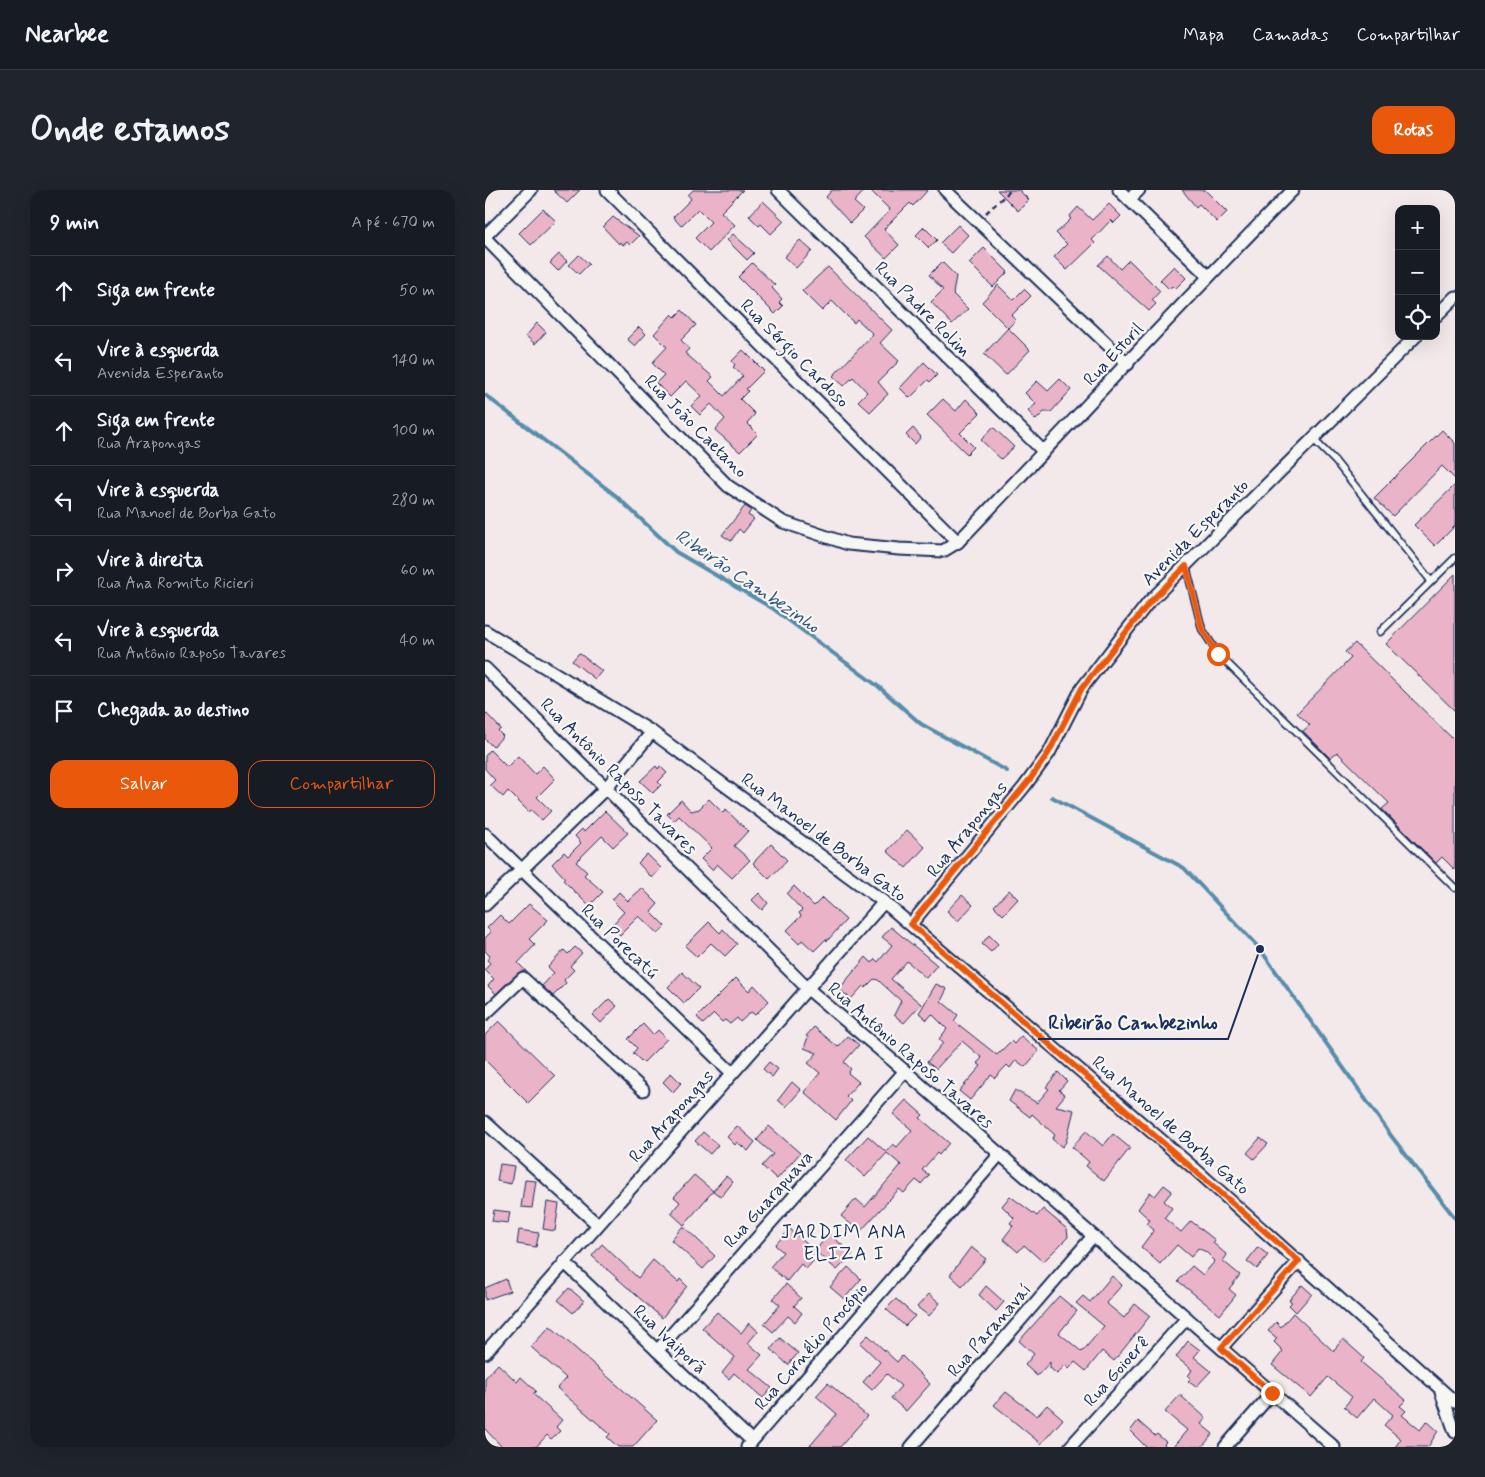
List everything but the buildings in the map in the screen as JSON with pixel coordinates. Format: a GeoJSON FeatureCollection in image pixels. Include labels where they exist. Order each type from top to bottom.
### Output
{"type":"FeatureCollection","features":[{"type":"Feature","properties":{"kind":"street"},"geometry":{"type":"LineString","coordinates":[[485,237],[531,190]]}},
{"type":"Feature","properties":{"kind":"street","name":"Rua Sérgio Cardoso"},"geometry":{"type":"LineString","coordinates":[[607,190],[958,542]]}},
{"type":"Feature","properties":{"kind":"street","name":"Rua Padre Rolim"},"geometry":{"type":"LineString","coordinates":[[778,190],[1044,452]]}},
{"type":"Feature","properties":{"kind":"street"},"geometry":{"type":"LineString","coordinates":[[945,190],[1128,364]]}},
{"type":"Feature","properties":{"kind":"street"},"geometry":{"type":"LineString","coordinates":[[1119,190],[1208,276]]}},
{"type":"Feature","properties":{"kind":"street"},"geometry":{"type":"LineString","coordinates":[[1129,200],[1139,190]]}},
{"type":"Feature","properties":{"kind":"street","name":"Rua Estoril"},"geometry":{"type":"LineString","coordinates":[[958,542],[1128,364],[1208,276],[1293,190]]}},
{"type":"Feature","properties":{"kind":"street","name":"Rua João Caetano"},"geometry":{"type":"LineString","coordinates":[[485,237],[728,486],[783,522],[848,544],[943,551],[958,542]]}},
{"type":"Feature","properties":{"kind":"street"},"geometry":{"type":"LineString","coordinates":[[1440,312],[1455,297]]}},
{"type":"Feature","properties":{"kind":"street","name":"Avenida Esperanto"},"geometry":{"type":"LineString","coordinates":[[1031,778],[1049,752],[1082,688],[1149,603],[1412,340]]}},
{"type":"Feature","properties":{"kind":"street","name":"Rua Manoel de Borba Gato"},"geometry":{"type":"LineString","coordinates":[[485,631],[652,732],[884,902],[1299,1261],[1455,1402]]}},
{"type":"Feature","properties":{"kind":"street","name":"Rua Antônio Raposo Tavares"},"geometry":{"type":"LineString","coordinates":[[485,668],[808,990],[905,1071],[1334,1447]]}},
{"type":"Feature","properties":{"kind":"street"},"geometry":{"type":"LineString","coordinates":[[485,904],[607,788],[652,732]]}},
{"type":"Feature","properties":{"kind":"street","name":"Rua Arapongas"},"geometry":{"type":"LineString","coordinates":[[911,924],[1031,778]]}},
{"type":"Feature","properties":{"kind":"street","name":"Rua Porecatú"},"geometry":{"type":"LineString","coordinates":[[485,834],[732,1074]]}},
{"type":"Feature","properties":{"kind":"street","name":"Rua Arapongas"},"geometry":{"type":"LineString","coordinates":[[485,1353],[597,1224],[808,990],[884,902]]}},
{"type":"Feature","properties":{"kind":"street"},"geometry":{"type":"LineString","coordinates":[[485,1014],[523,978],[643,1090]]}},
{"type":"Feature","properties":{"kind":"street","name":"Rua Guarapuava"},"geometry":{"type":"LineString","coordinates":[[657,1351],[905,1071]]}},
{"type":"Feature","properties":{"kind":"street"},"geometry":{"type":"LineString","coordinates":[[485,1122],[597,1224]]}},
{"type":"Feature","properties":{"kind":"street","name":"Rua Cornélio Procópio"},"geometry":{"type":"LineString","coordinates":[[750,1444],[1000,1154]]}},
{"type":"Feature","properties":{"kind":"street","name":"Rua Paranavaí"},"geometry":{"type":"LineString","coordinates":[[911,1447],[1093,1236]]}},
{"type":"Feature","properties":{"kind":"street"},"geometry":{"type":"LineString","coordinates":[[1221,1348],[1299,1261]]}},
{"type":"Feature","properties":{"kind":"street","name":"Rua Ivaiporã"},"geometry":{"type":"LineString","coordinates":[[564,1262],[750,1444]]}},
{"type":"Feature","properties":{"kind":"street","name":"Rua Goioerê"},"geometry":{"type":"LineString","coordinates":[[1070,1447],[1187,1318]]}},
{"type":"Feature","properties":{"kind":"street"},"geometry":{"type":"LineString","coordinates":[[1441,1390],[1455,1432]]}},
{"type":"Feature","properties":{"kind":"street"},"geometry":{"type":"LineString","coordinates":[[1225,1447],[1272,1393]]}},
{"type":"Feature","properties":{"kind":"lane"},"geometry":{"type":"LineString","coordinates":[[1313,439],[1335,461],[1431,581]]}},
{"type":"Feature","properties":{"kind":"lane"},"geometry":{"type":"LineString","coordinates":[[1380,632],[1455,558]]}},
{"type":"Feature","properties":{"kind":"lane"},"geometry":{"type":"LineString","coordinates":[[1186,566],[1202,629],[1218,654],[1455,888]]}},
{"type":"Feature","properties":{"kind":"path"},"geometry":{"type":"LineString","coordinates":[[978,222],[1011,190]]}},
{"type":"Feature","properties":{"kind":"waterway","name":"Ribeirão Cambezinho"},"geometry":{"type":"LineString","coordinates":[[485,395],[615,495],[676,552],[772,608],[879,687],[921,724],[1007,771]]}},
{"type":"Feature","properties":{"kind":"waterway","name":"Ribeirão Cambezinho"},"geometry":{"type":"LineString","coordinates":[[1052,797],[1184,868],[1260,949],[1392,1137],[1455,1218]]}},
{"type":"Feature","properties":{"kind":"place","name":"Ribeirão Cambezinho"},"geometry":{"type":"Point","coordinates":[1260,949]}},
{"type":"Feature","properties":{"kind":"district","name":"JARDIM ANA ELIZA I"},"geometry":{"type":"Point","coordinates":[844,1242]}},
{"type":"Feature","properties":{"kind":"route"},"geometry":{"type":"LineString","coordinates":[[1218,654],[1202,629],[1186,566],[1149,603],[1082,688],[1049,752],[1031,778],[911,924],[1299,1261],[1221,1348],[1272,1393]]}}]}
